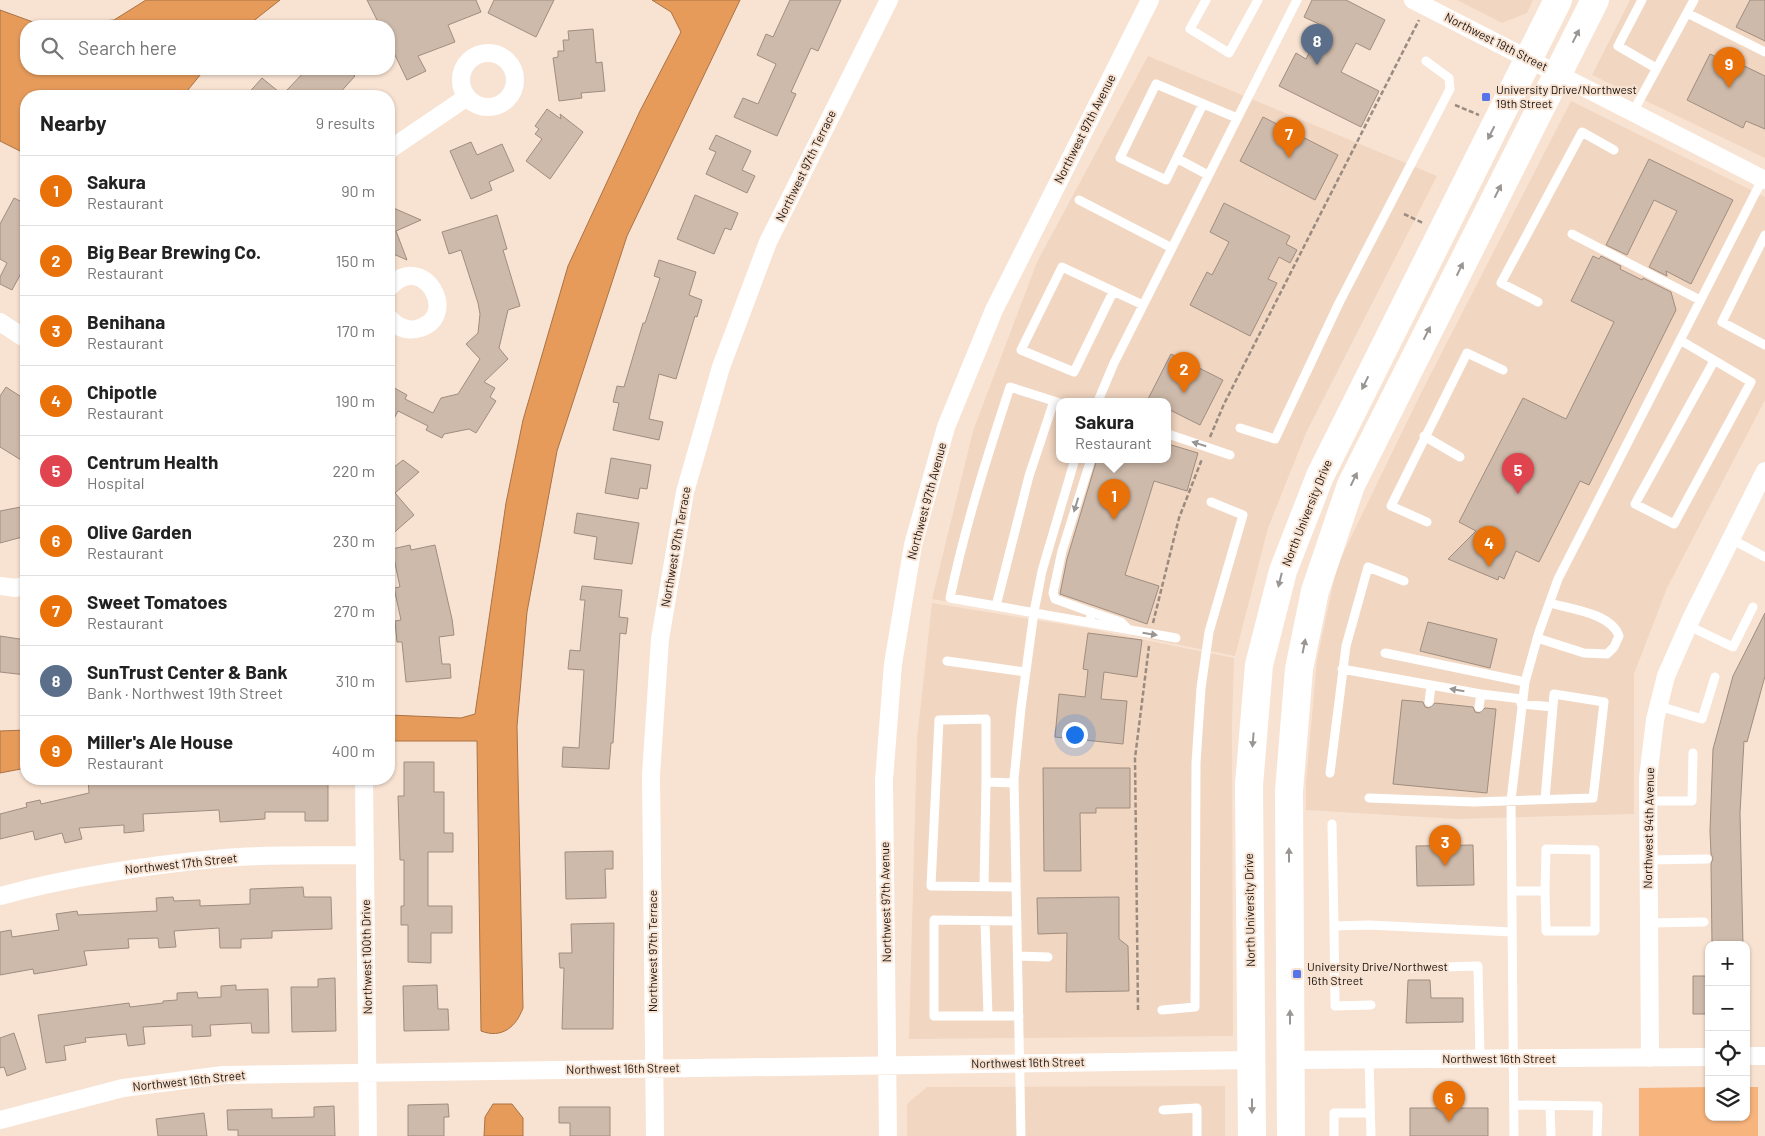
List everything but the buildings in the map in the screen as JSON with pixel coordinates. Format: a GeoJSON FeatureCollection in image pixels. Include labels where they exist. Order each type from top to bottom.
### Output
{"type":"FeatureCollection","features":[{"type":"Feature","properties":{"kind":"main road","name":"North University Drive"},"geometry":{"type":"LineString","coordinates":[[1252,1136],[1249,785],[1259,665],[1283,571],[1306,507],[1346,422],[1558,0]]}},
{"type":"Feature","properties":{"kind":"main road"},"geometry":{"type":"LineString","coordinates":[[1314,591],[1351,485],[1595,0]]}},
{"type":"Feature","properties":{"kind":"main road"},"geometry":{"type":"LineString","coordinates":[[1338,523],[1331,507],[1329,490],[1346,422]]}},
{"type":"Feature","properties":{"kind":"main road"},"geometry":{"type":"LineString","coordinates":[[1289,1136],[1289,791],[1300,669],[1314,591],[1316,529],[1306,507]]}},
{"type":"Feature","properties":{"kind":"main road"},"geometry":{"type":"LineString","coordinates":[[1251,953],[1266,1040],[1274,1049],[1290,1060]]}},
{"type":"Feature","properties":{"kind":"main road"},"geometry":{"type":"LineString","coordinates":[[1252,1060],[1264,1069],[1271,1079],[1289,1136]]}},
{"type":"Feature","properties":{"kind":"street","name":"Northwest 97th Terrace"},"geometry":{"type":"LineString","coordinates":[[655,1136],[651,775],[660,639],[685,492],[721,367],[768,242],[889,0]]}},
{"type":"Feature","properties":{"kind":"street","name":"Northwest 97th Avenue"},"geometry":{"type":"LineString","coordinates":[[888,1136],[884,780],[893,664],[913,546],[946,427],[994,310],[1150,0]]}},
{"type":"Feature","properties":{"kind":"street","name":"Northwest 19th Street"},"geometry":{"type":"LineString","coordinates":[[1413,0],[1764,179]]}},
{"type":"Feature","properties":{"kind":"street"},"geometry":{"type":"LineString","coordinates":[[395,146],[467,97]]}},
{"type":"Feature","properties":{"kind":"street"},"geometry":{"type":"LineString","coordinates":[[395,281],[414,276],[429,283],[438,299],[434,316],[421,328],[404,329],[395,322]]}},
{"type":"Feature","properties":{"kind":"street"},"geometry":{"type":"LineString","coordinates":[[0,322],[20,335]]}},
{"type":"Feature","properties":{"kind":"street","name":"Northwest 94th Avenue"},"geometry":{"type":"LineString","coordinates":[[1650,1058],[1648,778],[1659,706],[1666,676],[1731,539],[1764,475]]}},
{"type":"Feature","properties":{"kind":"street"},"geometry":{"type":"LineString","coordinates":[[0,586],[20,586]]}},
{"type":"Feature","properties":{"kind":"street","name":"Northwest 100th Drive"},"geometry":{"type":"LineString","coordinates":[[364,785],[369,1071],[368,1136]]}},
{"type":"Feature","properties":{"kind":"street","name":"Northwest 17th Street"},"geometry":{"type":"LineString","coordinates":[[0,896],[32,887],[167,864],[226,858],[365,855]]}},
{"type":"Feature","properties":{"kind":"street"},"geometry":{"type":"LineString","coordinates":[[1750,1056],[1765,1056]]}},
{"type":"Feature","properties":{"kind":"street","name":"Northwest 16th Street"},"geometry":{"type":"LineString","coordinates":[[1290,1060],[1705,1057]]}},
{"type":"Feature","properties":{"kind":"street","name":"Northwest 16th Street"},"geometry":{"type":"LineString","coordinates":[[0,1120],[123,1088],[223,1075],[369,1071],[654,1069],[1252,1060]]}},
{"type":"Feature","properties":{"kind":"lane"},"geometry":{"type":"LineString","coordinates":[[1206,0],[1190,29],[1229,53],[1258,0]]}},
{"type":"Feature","properties":{"kind":"lane"},"geometry":{"type":"LineString","coordinates":[[1099,398],[1143,305],[1297,0]]}},
{"type":"Feature","properties":{"kind":"lane"},"geometry":{"type":"LineString","coordinates":[[1642,0],[1618,46],[1656,68]]}},
{"type":"Feature","properties":{"kind":"lane"},"geometry":{"type":"LineString","coordinates":[[1633,112],[1694,0]]}},
{"type":"Feature","properties":{"kind":"lane"},"geometry":{"type":"LineString","coordinates":[[1687,13],[1765,52]]}},
{"type":"Feature","properties":{"kind":"lane"},"geometry":{"type":"LineString","coordinates":[[1240,428],[1275,438],[1339,303],[1450,88],[1449,78],[1426,61]]}},
{"type":"Feature","properties":{"kind":"lane"},"geometry":{"type":"LineString","coordinates":[[1203,104],[1166,180],[1120,158],[1156,84],[1237,118]]}},
{"type":"Feature","properties":{"kind":"lane"},"geometry":{"type":"LineString","coordinates":[[1538,302],[1501,283],[1582,132],[1614,150]]}},
{"type":"Feature","properties":{"kind":"lane"},"geometry":{"type":"LineString","coordinates":[[1178,158],[1208,176]]}},
{"type":"Feature","properties":{"kind":"lane"},"geometry":{"type":"LineString","coordinates":[[1514,1136],[1511,800],[1525,682],[1537,638],[1562,571],[1764,179]]}},
{"type":"Feature","properties":{"kind":"lane"},"geometry":{"type":"LineString","coordinates":[[1079,200],[1172,248]]}},
{"type":"Feature","properties":{"kind":"lane"},"geometry":{"type":"LineString","coordinates":[[1572,234],[1700,300]]}},
{"type":"Feature","properties":{"kind":"lane"},"geometry":{"type":"LineString","coordinates":[[1765,235],[1722,322],[1765,345]]}},
{"type":"Feature","properties":{"kind":"lane"},"geometry":{"type":"LineString","coordinates":[[1113,292],[1074,372],[1021,350],[1062,267],[1143,305]]}},
{"type":"Feature","properties":{"kind":"lane"},"geometry":{"type":"LineString","coordinates":[[1680,340],[1751,382],[1674,524],[1636,504],[1714,361]]}},
{"type":"Feature","properties":{"kind":"lane"},"geometry":{"type":"LineString","coordinates":[[1427,522],[1391,506],[1424,436],[1467,353],[1502,370]]}},
{"type":"Feature","properties":{"kind":"lane"},"geometry":{"type":"LineString","coordinates":[[1056,402],[1010,387],[964,534],[950,598],[1176,638]]}},
{"type":"Feature","properties":{"kind":"lane"},"geometry":{"type":"LineString","coordinates":[[996,606],[1029,476],[1056,405]]}},
{"type":"Feature","properties":{"kind":"lane"},"geometry":{"type":"LineString","coordinates":[[1171,435],[1230,455]]}},
{"type":"Feature","properties":{"kind":"lane"},"geometry":{"type":"LineString","coordinates":[[1424,436],[1460,457]]}},
{"type":"Feature","properties":{"kind":"lane"},"geometry":{"type":"LineString","coordinates":[[1021,1136],[1014,783],[1025,672],[1034,612],[1044,563],[1074,463]]}},
{"type":"Feature","properties":{"kind":"lane"},"geometry":{"type":"LineString","coordinates":[[1090,463],[1062,551],[1053,593],[1055,598],[1060,601],[1122,622],[1129,630]]}},
{"type":"Feature","properties":{"kind":"lane"},"geometry":{"type":"LineString","coordinates":[[1162,1010],[1195,1007],[1196,763],[1201,688],[1209,632],[1243,516],[1211,502]]}},
{"type":"Feature","properties":{"kind":"lane"},"geometry":{"type":"LineString","coordinates":[[1731,539],[1765,557]]}},
{"type":"Feature","properties":{"kind":"lane"},"geometry":{"type":"LineString","coordinates":[[1330,773],[1346,646],[1368,567],[1404,581]]}},
{"type":"Feature","properties":{"kind":"lane"},"geometry":{"type":"LineString","coordinates":[[1537,638],[1584,653],[1607,654],[1614,647],[1619,636],[1616,628],[1598,617],[1550,603]]}},
{"type":"Feature","properties":{"kind":"lane"},"geometry":{"type":"LineString","coordinates":[[1689,626],[1733,647],[1753,607]]}},
{"type":"Feature","properties":{"kind":"lane"},"geometry":{"type":"LineString","coordinates":[[1090,623],[1091,612]]}},
{"type":"Feature","properties":{"kind":"lane"},"geometry":{"type":"LineString","coordinates":[[1385,653],[1525,682]]}},
{"type":"Feature","properties":{"kind":"lane"},"geometry":{"type":"LineString","coordinates":[[947,661],[1025,672]]}},
{"type":"Feature","properties":{"kind":"lane"},"geometry":{"type":"LineString","coordinates":[[1342,669],[1381,674],[1431,686],[1553,707]]}},
{"type":"Feature","properties":{"kind":"lane"},"geometry":{"type":"LineString","coordinates":[[1659,706],[1702,719],[1715,677]]}},
{"type":"Feature","properties":{"kind":"lane"},"geometry":{"type":"LineString","coordinates":[[1429,702],[1431,686]]}},
{"type":"Feature","properties":{"kind":"lane"},"geometry":{"type":"LineString","coordinates":[[1479,707],[1480,694]]}},
{"type":"Feature","properties":{"kind":"lane"},"geometry":{"type":"LineString","coordinates":[[1369,798],[1464,802],[1593,798],[1604,702],[1554,694],[1545,799]]}},
{"type":"Feature","properties":{"kind":"lane"},"geometry":{"type":"LineString","coordinates":[[984,886],[986,719],[938,720],[931,886],[1016,887]]}},
{"type":"Feature","properties":{"kind":"lane"},"geometry":{"type":"LineString","coordinates":[[1648,801],[1692,801],[1693,753]]}},
{"type":"Feature","properties":{"kind":"lane"},"geometry":{"type":"LineString","coordinates":[[986,782],[1014,783]]}},
{"type":"Feature","properties":{"kind":"lane"},"geometry":{"type":"LineString","coordinates":[[1332,824],[1335,1006],[1371,1005]]}},
{"type":"Feature","properties":{"kind":"lane"},"geometry":{"type":"LineString","coordinates":[[1546,849],[1595,850],[1595,931],[1546,931],[1545,891],[1546,849]]}},
{"type":"Feature","properties":{"kind":"lane"},"geometry":{"type":"LineString","coordinates":[[1648,860],[1707,859]]}},
{"type":"Feature","properties":{"kind":"lane"},"geometry":{"type":"LineString","coordinates":[[1512,891],[1545,891]]}},
{"type":"Feature","properties":{"kind":"lane"},"geometry":{"type":"LineString","coordinates":[[1017,921],[934,920],[934,1016],[1019,1016]]}},
{"type":"Feature","properties":{"kind":"lane"},"geometry":{"type":"LineString","coordinates":[[985,922],[988,1016]]}},
{"type":"Feature","properties":{"kind":"lane"},"geometry":{"type":"LineString","coordinates":[[1649,923],[1704,922]]}},
{"type":"Feature","properties":{"kind":"lane"},"geometry":{"type":"LineString","coordinates":[[1334,926],[1369,925],[1512,932]]}},
{"type":"Feature","properties":{"kind":"lane"},"geometry":{"type":"LineString","coordinates":[[1018,956],[1048,957]]}},
{"type":"Feature","properties":{"kind":"lane"},"geometry":{"type":"LineString","coordinates":[[1407,968],[1478,966],[1480,1059]]}},
{"type":"Feature","properties":{"kind":"lane"},"geometry":{"type":"LineString","coordinates":[[1369,1059],[1371,1136]]}},
{"type":"Feature","properties":{"kind":"lane"},"geometry":{"type":"LineString","coordinates":[[1514,1105],[1598,1106],[1598,1136]]}},
{"type":"Feature","properties":{"kind":"lane"},"geometry":{"type":"LineString","coordinates":[[1550,1106],[1551,1136]]}},
{"type":"Feature","properties":{"kind":"lane"},"geometry":{"type":"LineString","coordinates":[[1163,1110],[1197,1108],[1197,1136]]}},
{"type":"Feature","properties":{"kind":"lane"},"geometry":{"type":"LineString","coordinates":[[1334,1136],[1334,1113],[1370,1113]]}},
{"type":"Feature","properties":{"kind":"path"},"geometry":{"type":"LineString","coordinates":[[1151,629],[1179,518],[1224,404],[1420,18]]}},
{"type":"Feature","properties":{"kind":"path"},"geometry":{"type":"LineString","coordinates":[[1455,105],[1479,115]]}},
{"type":"Feature","properties":{"kind":"path"},"geometry":{"type":"LineString","coordinates":[[1404,214],[1424,223]]}},
{"type":"Feature","properties":{"kind":"path"},"geometry":{"type":"LineString","coordinates":[[1138,1010],[1135,758],[1149,644]]}},
{"type":"Feature","properties":{"kind":"shaded area"},"geometry":{"type":"Polygon","coordinates":[[[146,0],[280,0],[255,20],[114,20],[146,0]]]}},
{"type":"Feature","properties":{"kind":"shaded area"},"geometry":{"type":"Polygon","coordinates":[[[652,0],[740,0],[627,236],[557,451],[527,612],[517,726],[523,1008],[516,1021],[507,1030],[489,1033],[481,1031],[477,741],[395,741],[395,715],[461,718],[475,714],[506,503],[523,420],[568,266],[640,111],[681,32],[671,12],[652,0]]]}},
{"type":"Feature","properties":{"kind":"shaded area"},"geometry":{"type":"Polygon","coordinates":[[[1457,0],[1533,0],[1527,13],[1502,23],[1457,0]]]}},
{"type":"Feature","properties":{"kind":"shaded area"},"geometry":{"type":"Polygon","coordinates":[[[1630,0],[1765,0],[1765,158],[1592,75],[1630,0]]]}},
{"type":"Feature","properties":{"kind":"shaded area"},"geometry":{"type":"Polygon","coordinates":[[[0,10],[28,20],[20,20],[20,75],[200,75],[188,90],[20,90],[20,151],[0,141],[0,10]]]}},
{"type":"Feature","properties":{"kind":"shaded area"},"geometry":{"type":"Polygon","coordinates":[[[1148,56],[1437,176],[1306,433],[1268,528],[1235,656],[1040,617],[932,599],[973,431],[1037,262],[1148,56]]]}},
{"type":"Feature","properties":{"kind":"shaded area"},"geometry":{"type":"Polygon","coordinates":[[[1571,101],[1765,197],[1765,400],[1667,588],[1634,674],[1634,814],[1457,819],[1306,810],[1306,782],[1317,660],[1337,566],[1421,393],[1571,101]]]}},
{"type":"Feature","properties":{"kind":"shaded area"},"geometry":{"type":"Polygon","coordinates":[[[932,603],[1086,628],[1234,658],[1232,726],[1233,1036],[909,1039],[917,739],[932,603]]]}},
{"type":"Feature","properties":{"kind":"shaded area"},"geometry":{"type":"Polygon","coordinates":[[[20,730],[20,769],[0,773],[0,731],[20,730]]]}},
{"type":"Feature","properties":{"kind":"shaded area"},"geometry":{"type":"Polygon","coordinates":[[[1225,1086],[1225,1136],[907,1136],[907,1104],[927,1087],[1225,1086]]]}},
{"type":"Feature","properties":{"kind":"shaded area"},"geometry":{"type":"Polygon","coordinates":[[[1705,1087],[1705,1121],[1750,1121],[1750,1087],[1758,1087],[1758,1136],[1639,1136],[1639,1088],[1705,1087]]]}},
{"type":"Feature","properties":{"kind":"shaded area"},"geometry":{"type":"Polygon","coordinates":[[[493,1104],[512,1104],[523,1118],[523,1136],[484,1136],[485,1117],[493,1104]]]}},
{"type":"Feature","properties":{"kind":"place","name":"SunTrust Center & Bank"},"geometry":{"type":"Point","coordinates":[1317,65]}},
{"type":"Feature","properties":{"kind":"place","name":"Miller's Ale House"},"geometry":{"type":"Point","coordinates":[1729,88]}},
{"type":"Feature","properties":{"kind":"place","name":"University Drive/Northwest 19th Street"},"geometry":{"type":"Point","coordinates":[1486,97]}},
{"type":"Feature","properties":{"kind":"place","name":"Sweet Tomatoes"},"geometry":{"type":"Point","coordinates":[1289,158]}},
{"type":"Feature","properties":{"kind":"place","name":"Big Bear Brewing Co."},"geometry":{"type":"Point","coordinates":[1184,393]}},
{"type":"Feature","properties":{"kind":"place","name":"Centrum Health"},"geometry":{"type":"Point","coordinates":[1518,494]}},
{"type":"Feature","properties":{"kind":"place","name":"Sakura"},"geometry":{"type":"Point","coordinates":[1114,520]}},
{"type":"Feature","properties":{"kind":"place","name":"Chipotle"},"geometry":{"type":"Point","coordinates":[1489,567]}},
{"type":"Feature","properties":{"kind":"place","name":"Benihana"},"geometry":{"type":"Point","coordinates":[1445,866]}},
{"type":"Feature","properties":{"kind":"place","name":"University Drive/Northwest 16th Street"},"geometry":{"type":"Point","coordinates":[1297,974]}},
{"type":"Feature","properties":{"kind":"place","name":"Olive Garden"},"geometry":{"type":"Point","coordinates":[1449,1122]}}]}
